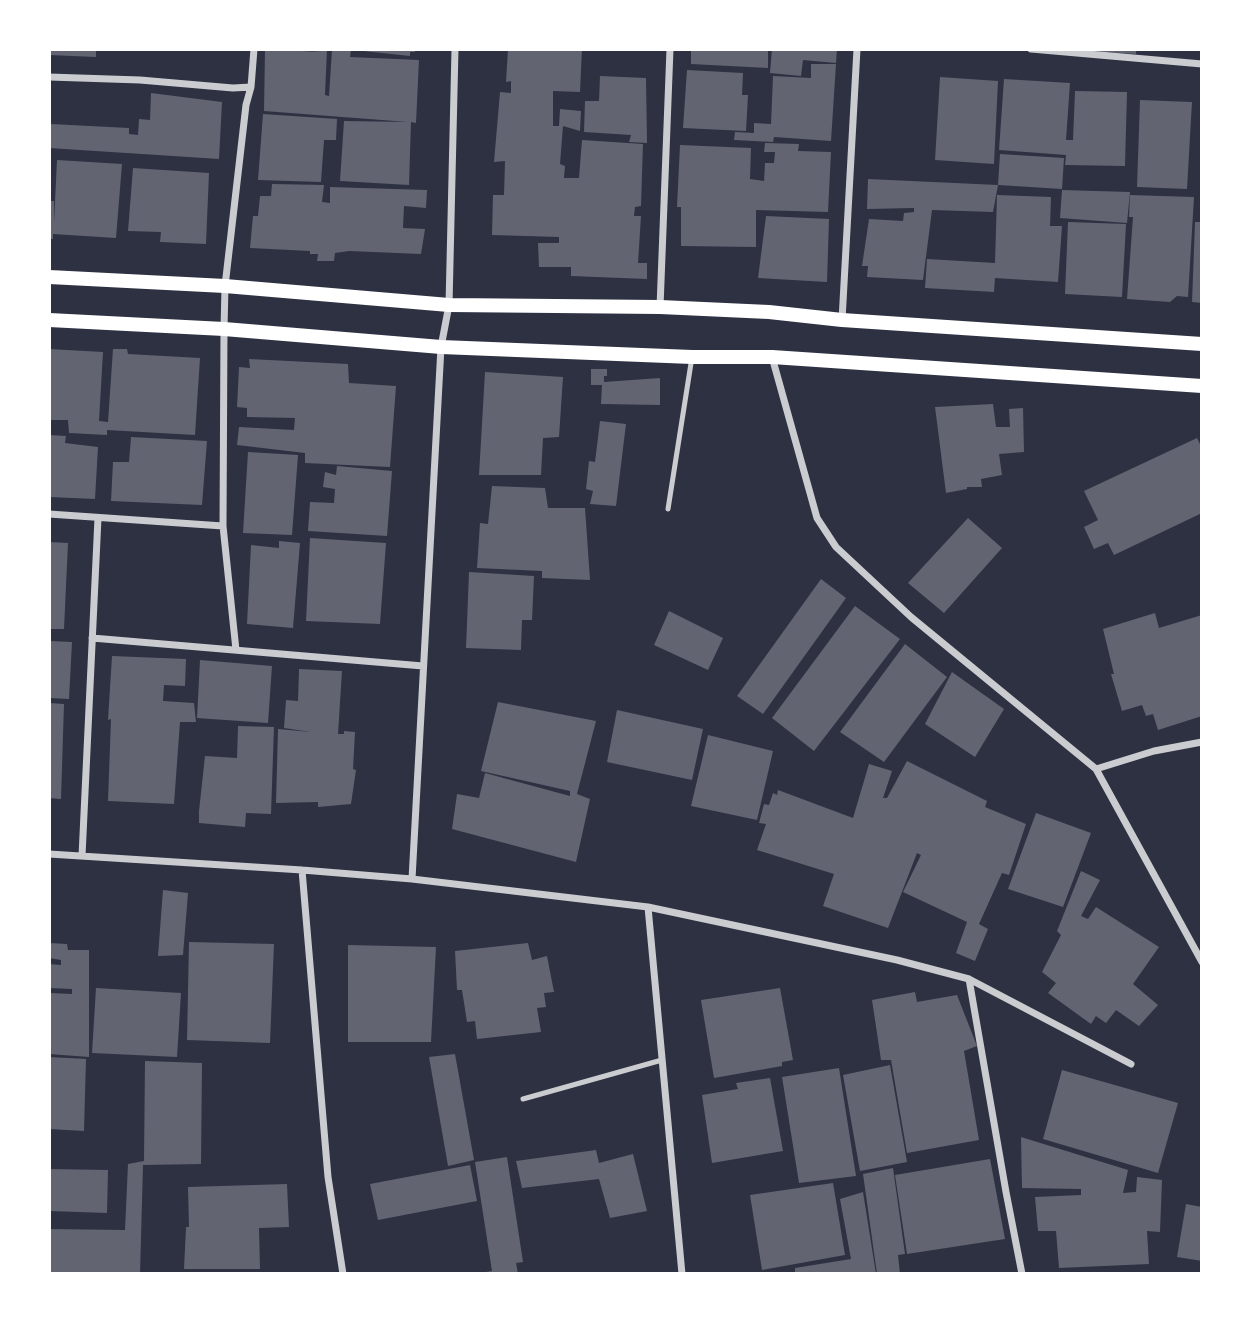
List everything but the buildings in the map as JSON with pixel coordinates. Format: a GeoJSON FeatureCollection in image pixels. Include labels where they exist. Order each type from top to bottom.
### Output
{"type":"FeatureCollection","features":[{"type":"Feature","properties":{"kind":"main road"},"geometry":{"type":"LineString","coordinates":[[49,277],[225,286],[449,305],[660,307],[769,312],[842,320],[1202,344]]}},
{"type":"Feature","properties":{"kind":"main road"},"geometry":{"type":"LineString","coordinates":[[49,320],[224,329],[441,347],[692,358],[772,357],[1202,386]]}},
{"type":"Feature","properties":{"kind":"street"},"geometry":{"type":"LineString","coordinates":[[236,650],[223,526],[225,286],[254,49]]}},
{"type":"Feature","properties":{"kind":"street"},"geometry":{"type":"LineString","coordinates":[[412,879],[441,347],[449,305],[455,49]]}},
{"type":"Feature","properties":{"kind":"street"},"geometry":{"type":"LineString","coordinates":[[660,307],[670,49]]}},
{"type":"Feature","properties":{"kind":"street"},"geometry":{"type":"LineString","coordinates":[[842,320],[857,49]]}},
{"type":"Feature","properties":{"kind":"street"},"geometry":{"type":"LineString","coordinates":[[1031,49],[1202,64]]}},
{"type":"Feature","properties":{"kind":"street"},"geometry":{"type":"LineString","coordinates":[[49,77],[251,87]]}},
{"type":"Feature","properties":{"kind":"street"},"geometry":{"type":"LineString","coordinates":[[772,357],[817,517],[836,547],[911,617],[1096,769],[1202,962]]}},
{"type":"Feature","properties":{"kind":"street"},"geometry":{"type":"LineString","coordinates":[[49,514],[223,526]]}},
{"type":"Feature","properties":{"kind":"street"},"geometry":{"type":"LineString","coordinates":[[82,856],[98,518]]}},
{"type":"Feature","properties":{"kind":"street"},"geometry":{"type":"LineString","coordinates":[[92,638],[423,666]]}},
{"type":"Feature","properties":{"kind":"street"},"geometry":{"type":"LineString","coordinates":[[1096,769],[1154,751],[1202,742]]}},
{"type":"Feature","properties":{"kind":"street"},"geometry":{"type":"LineString","coordinates":[[49,854],[412,879],[648,907],[897,960],[969,979],[1131,1064]]}},
{"type":"Feature","properties":{"kind":"street"},"geometry":{"type":"LineString","coordinates":[[302,870],[328,1177],[343,1274]]}},
{"type":"Feature","properties":{"kind":"street"},"geometry":{"type":"LineString","coordinates":[[648,907],[681,1274]]}},
{"type":"Feature","properties":{"kind":"street"},"geometry":{"type":"LineString","coordinates":[[969,979],[1022,1274]]}},
{"type":"Feature","properties":{"kind":"lane"},"geometry":{"type":"LineString","coordinates":[[668,509],[692,358]]}},
{"type":"Feature","properties":{"kind":"lane"},"geometry":{"type":"LineString","coordinates":[[523,1099],[662,1060]]}}]}
